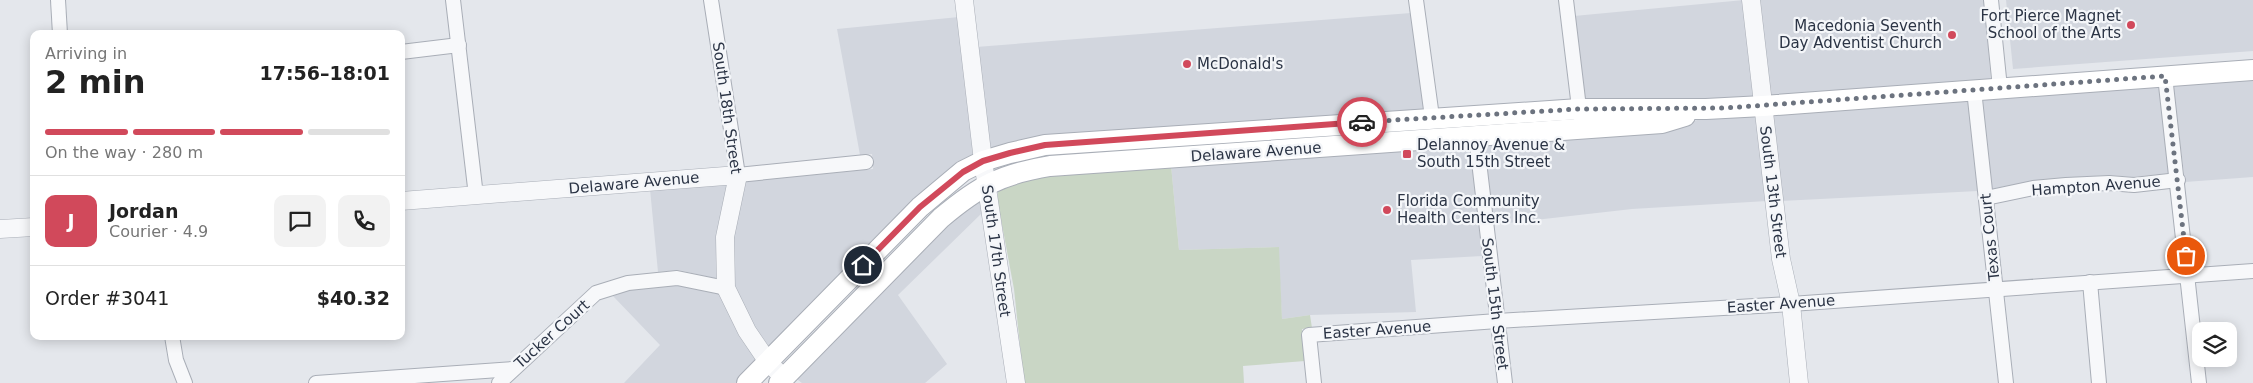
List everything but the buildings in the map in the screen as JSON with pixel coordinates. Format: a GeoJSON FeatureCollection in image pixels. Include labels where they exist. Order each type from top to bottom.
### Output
{"type":"FeatureCollection","features":[{"type":"Feature","properties":{"kind":"main road","name":"Delaware Avenue"},"geometry":{"type":"LineString","coordinates":[[747,383],[920,207],[963,172],[983,161],[1045,145],[1579,109],[1706,109],[1763,106],[2253,70]]}},
{"type":"Feature","properties":{"kind":"main road","name":"Delaware Avenue"},"geometry":{"type":"LineString","coordinates":[[784,381],[941,218],[969,195],[986,184],[1008,174],[1050,166],[1662,123],[1706,109]]}},
{"type":"Feature","properties":{"kind":"street"},"geometry":{"type":"LineString","coordinates":[[58,0],[60,30]]}},
{"type":"Feature","properties":{"kind":"street"},"geometry":{"type":"LineString","coordinates":[[453,0],[476,196]]}},
{"type":"Feature","properties":{"kind":"street","name":"South 18th Street"},"geometry":{"type":"LineString","coordinates":[[711,0],[738,175],[725,237],[726,288],[747,330],[768,362],[784,381]]}},
{"type":"Feature","properties":{"kind":"street","name":"South 17th Street"},"geometry":{"type":"LineString","coordinates":[[964,0],[986,184],[1016,383]]}},
{"type":"Feature","properties":{"kind":"street"},"geometry":{"type":"LineString","coordinates":[[1416,0],[1432,118]]}},
{"type":"Feature","properties":{"kind":"street"},"geometry":{"type":"LineString","coordinates":[[1566,0],[1581,129]]}},
{"type":"Feature","properties":{"kind":"street","name":"South 13th Street"},"geometry":{"type":"LineString","coordinates":[[1751,0],[1781,259],[1791,304],[1799,383]]}},
{"type":"Feature","properties":{"kind":"street"},"geometry":{"type":"LineString","coordinates":[[1991,0],[2000,88]]}},
{"type":"Feature","properties":{"kind":"street"},"geometry":{"type":"LineString","coordinates":[[405,52],[458,45]]}},
{"type":"Feature","properties":{"kind":"street"},"geometry":{"type":"LineString","coordinates":[[2165,76],[2189,276],[2199,383]]}},
{"type":"Feature","properties":{"kind":"street","name":"Texas Court"},"geometry":{"type":"LineString","coordinates":[[1974,90],[2006,383]]}},
{"type":"Feature","properties":{"kind":"street","name":"South 15th Street"},"geometry":{"type":"LineString","coordinates":[[1476,136],[1505,383]]}},
{"type":"Feature","properties":{"kind":"street","name":"Delaware Avenue"},"geometry":{"type":"LineString","coordinates":[[405,201],[738,175],[866,162]]}},
{"type":"Feature","properties":{"kind":"street","name":"Hampton Avenue"},"geometry":{"type":"LineString","coordinates":[[1986,198],[2033,188],[2109,183],[2134,184],[2178,180]]}},
{"type":"Feature","properties":{"kind":"street"},"geometry":{"type":"LineString","coordinates":[[0,229],[30,227]]}},
{"type":"Feature","properties":{"kind":"street","name":"Easter Avenue"},"geometry":{"type":"LineString","coordinates":[[1314,383],[1309,335],[1497,321],[1791,304],[2253,271]]}},
{"type":"Feature","properties":{"kind":"street","name":"Tucker Court"},"geometry":{"type":"LineString","coordinates":[[499,383],[596,293],[628,282],[677,278],[726,288]]}},
{"type":"Feature","properties":{"kind":"street"},"geometry":{"type":"LineString","coordinates":[[2090,282],[2099,383]]}},
{"type":"Feature","properties":{"kind":"street"},"geometry":{"type":"LineString","coordinates":[[173,340],[176,360],[185,383]]}},
{"type":"Feature","properties":{"kind":"street"},"geometry":{"type":"LineString","coordinates":[[316,383],[513,369]]}},
{"type":"Feature","properties":{"kind":"shaded area"},"geometry":{"type":"Polygon","coordinates":[[[1744,0],[1756,99],[1585,101],[1574,16],[1744,0]]]}},
{"type":"Feature","properties":{"kind":"shaded area"},"geometry":{"type":"Polygon","coordinates":[[[1757,0],[1984,0],[1991,81],[1769,98],[1757,0]]]}},
{"type":"Feature","properties":{"kind":"shaded area","name":"Fort Pierce Magnet School of the Arts"},"geometry":{"type":"Polygon","coordinates":[[[2006,0],[2253,0],[2253,51],[2013,69],[2006,0]]]}},
{"type":"Feature","properties":{"kind":"shaded area"},"geometry":{"type":"Polygon","coordinates":[[[1411,13],[1424,111],[989,152],[976,47],[1411,13]]]}},
{"type":"Feature","properties":{"kind":"shaded area"},"geometry":{"type":"Polygon","coordinates":[[[959,17],[976,156],[769,351],[753,326],[733,287],[732,238],[743,182],[873,169],[872,154],[860,155],[837,29],[959,17]]]}},
{"type":"Feature","properties":{"kind":"shaded area"},"geometry":{"type":"Polygon","coordinates":[[[2253,77],[2253,177],[2185,182],[2173,83],[2253,77]]]}},
{"type":"Feature","properties":{"kind":"shaded area"},"geometry":{"type":"Polygon","coordinates":[[[2159,84],[2170,173],[2133,177],[2109,175],[2065,178],[2032,181],[1991,189],[1981,97],[2159,84]]]}},
{"type":"Feature","properties":{"kind":"shaded area"},"geometry":{"type":"Polygon","coordinates":[[[1968,98],[1978,191],[1781,201],[1770,113],[1968,98]]]}},
{"type":"Feature","properties":{"kind":"shaded area"},"geometry":{"type":"Polygon","coordinates":[[[1757,114],[1767,201],[1632,209],[1492,225],[1483,143],[1662,131],[1707,117],[1757,114]]]}},
{"type":"Feature","properties":{"kind":"shaded area"},"geometry":{"type":"Polygon","coordinates":[[[1470,144],[1482,256],[1411,260],[1416,312],[1310,315],[1282,319],[1278,247],[1179,250],[1171,165],[1470,144]]]}},
{"type":"Feature","properties":{"kind":"shaded area"},"geometry":{"type":"Polygon","coordinates":[[[729,183],[719,279],[678,270],[658,272],[650,189],[729,183]]]}},
{"type":"Feature","properties":{"kind":"shaded area"},"geometry":{"type":"Polygon","coordinates":[[[981,196],[984,211],[898,295],[947,364],[925,383],[802,383],[794,377],[945,223],[981,196]]]}},
{"type":"Feature","properties":{"kind":"shaded area"},"geometry":{"type":"Polygon","coordinates":[[[676,285],[722,295],[759,361],[737,383],[624,383],[660,345],[613,296],[629,290],[676,285]]]}},
{"type":"Feature","properties":{"kind":"green space"},"geometry":{"type":"Polygon","coordinates":[[[1171,165],[1179,250],[1279,247],[1282,319],[1310,315],[1312,328],[1302,329],[1305,361],[1243,366],[1244,383],[1024,383],[1014,289],[997,198],[999,187],[1023,178],[1171,165]]]}},
{"type":"Feature","properties":{"kind":"way so far"},"geometry":{"type":"LineString","coordinates":[[1362,122],[1579,109],[1706,109],[1782,105],[2165,76],[2186,256]]}},
{"type":"Feature","properties":{"kind":"place","name":"Fort Pierce Magnet School of the Arts"},"geometry":{"type":"Point","coordinates":[2131,25]}},
{"type":"Feature","properties":{"kind":"place","name":"Macedonia Seventh Day Adventist Church"},"geometry":{"type":"Point","coordinates":[1952,35]}},
{"type":"Feature","properties":{"kind":"place","name":"McDonald's"},"geometry":{"type":"Point","coordinates":[1187,64]}},
{"type":"Feature","properties":{"kind":"place","name":"Delannoy Avenue & South 15th Street"},"geometry":{"type":"Point","coordinates":[1407,154]}},
{"type":"Feature","properties":{"kind":"place","name":"Florida Community Health Centers Inc."},"geometry":{"type":"Point","coordinates":[1387,210]}},
{"type":"Feature","properties":{"kind":"route"},"geometry":{"type":"LineString","coordinates":[[863,265],[920,207],[963,172],[983,161],[1010,153],[1045,145],[1362,122]]}}]}
